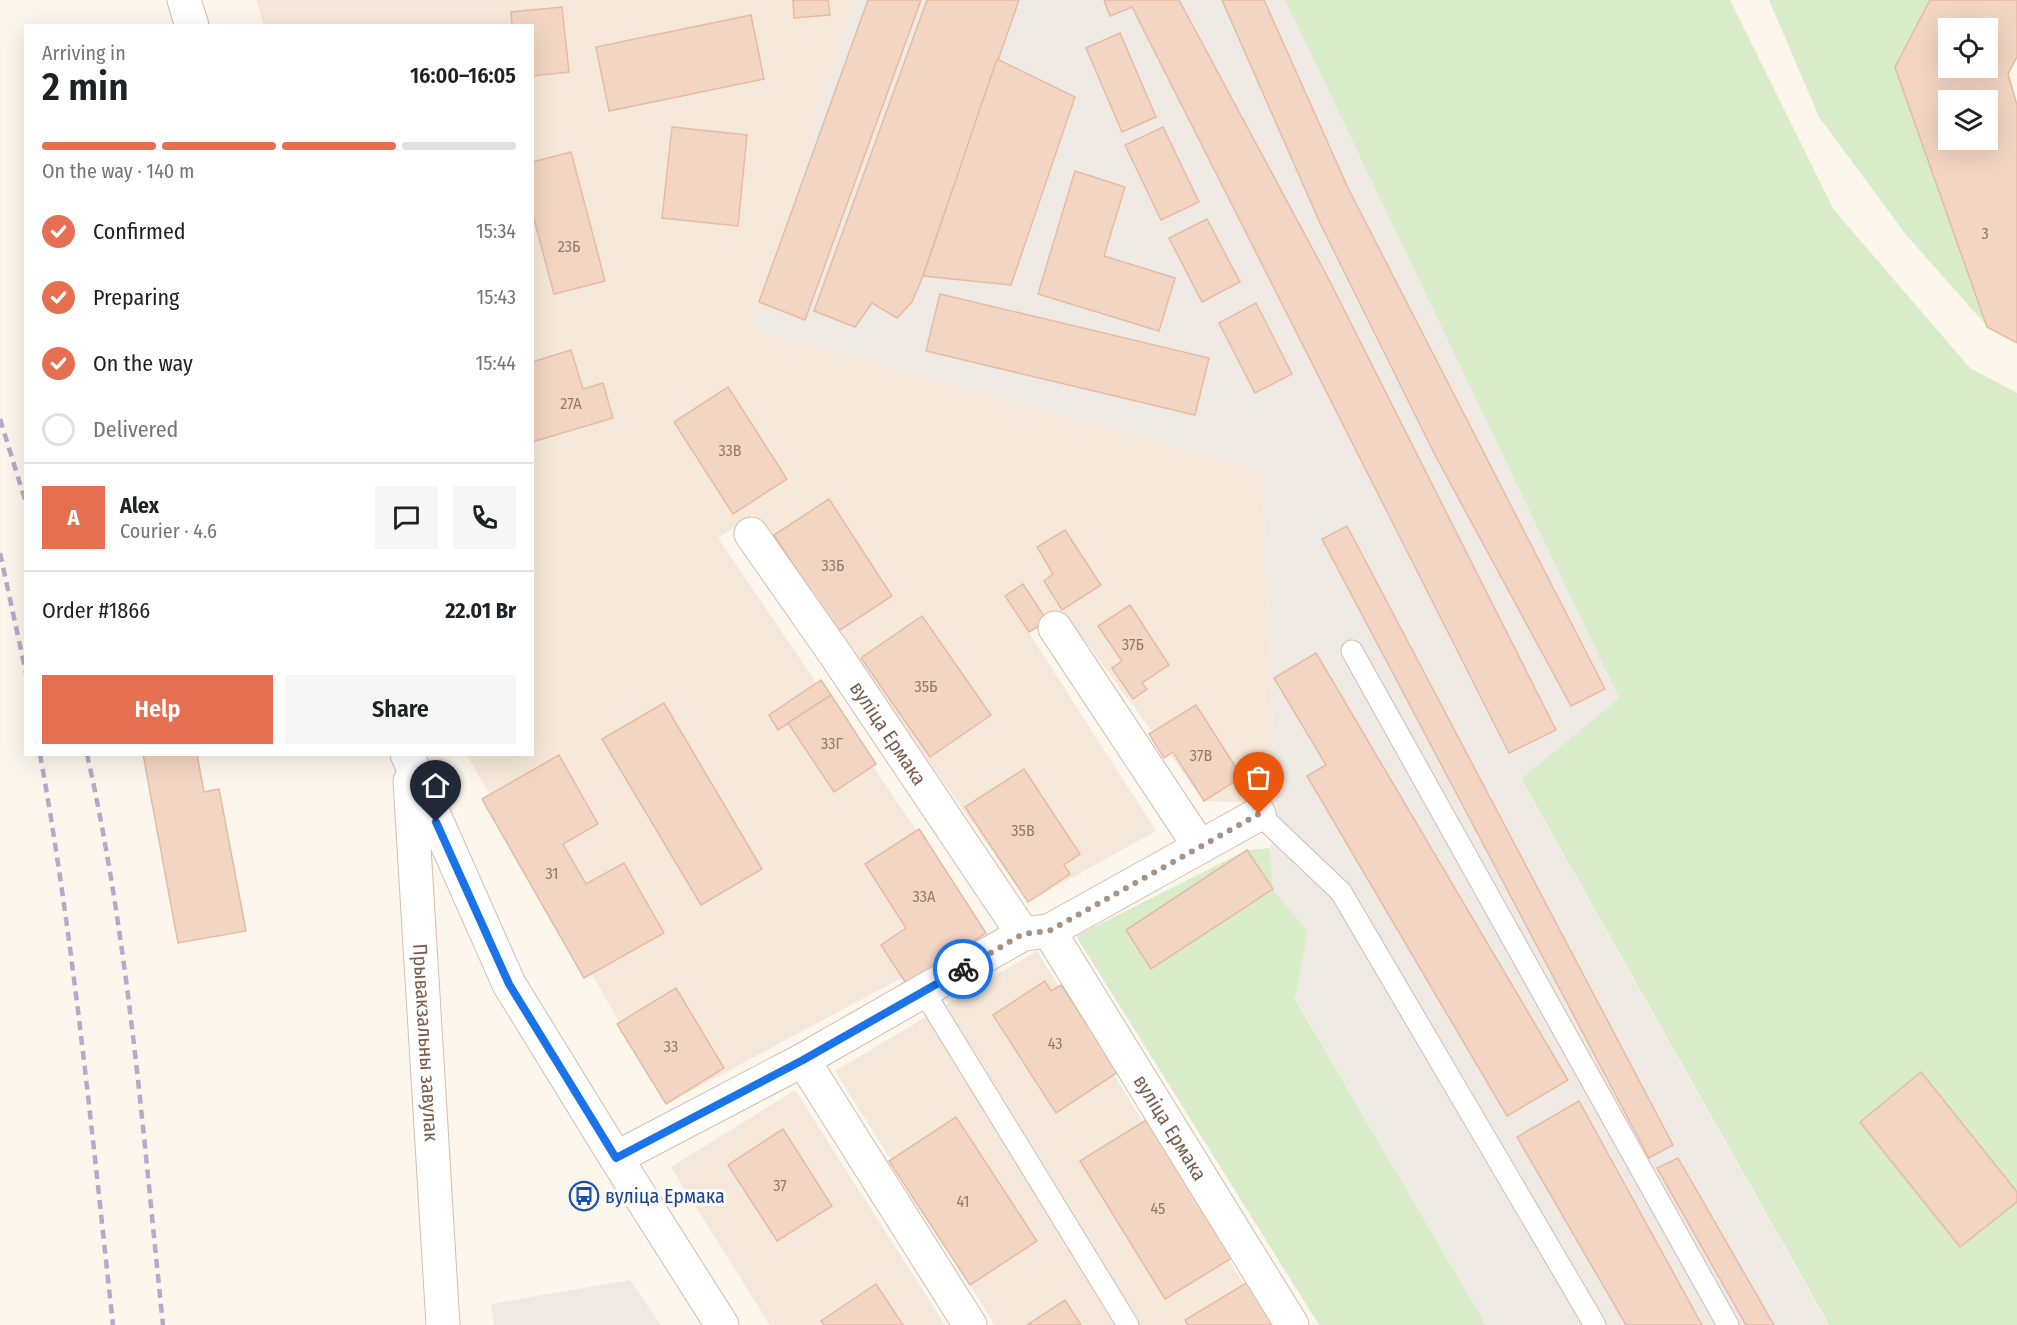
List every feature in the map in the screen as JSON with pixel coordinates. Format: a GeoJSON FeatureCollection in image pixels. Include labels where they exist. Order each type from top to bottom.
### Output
{"type":"FeatureCollection","features":[{"type":"Feature","properties":{"kind":"street"},"geometry":{"type":"LineString","coordinates":[[184,0],[191,24]]}},
{"type":"Feature","properties":{"kind":"street","name":"вуліца Ермака"},"geometry":{"type":"LineString","coordinates":[[751,534],[1036,932],[1292,1325]]}},
{"type":"Feature","properties":{"kind":"street"},"geometry":{"type":"LineString","coordinates":[[1055,628],[1200,847]]}},
{"type":"Feature","properties":{"kind":"street"},"geometry":{"type":"LineString","coordinates":[[408,758],[509,984],[722,1325]]}},
{"type":"Feature","properties":{"kind":"street","name":"Прывакзальны завулак"},"geometry":{"type":"LineString","coordinates":[[408,758],[443,1325]]}},
{"type":"Feature","properties":{"kind":"street"},"geometry":{"type":"LineString","coordinates":[[616,1158],[803,1060],[924,992],[1259,814]]}},
{"type":"Feature","properties":{"kind":"street"},"geometry":{"type":"LineString","coordinates":[[803,1060],[970,1325]]}},
{"type":"Feature","properties":{"kind":"lane"},"geometry":{"type":"LineString","coordinates":[[1352,651],[1728,1325]]}},
{"type":"Feature","properties":{"kind":"lane"},"geometry":{"type":"LineString","coordinates":[[1259,814],[1341,892],[1595,1325]]}},
{"type":"Feature","properties":{"kind":"lane"},"geometry":{"type":"LineString","coordinates":[[924,992],[1128,1325]]}},
{"type":"Feature","properties":{"kind":"shaded area"},"geometry":{"type":"Polygon","coordinates":[[[256,0],[854,0],[756,329],[1262,470],[1276,803],[1204,801],[1062,610],[1029,633],[1156,831],[1028,902],[754,514],[718,538],[986,933],[666,1104],[468,756],[534,756],[534,24],[264,24],[256,0]]]}},
{"type":"Feature","properties":{"kind":"shaded area"},"geometry":{"type":"Polygon","coordinates":[[[854,0],[1285,0],[1619,698],[1521,780],[1828,1325],[1486,1325],[1295,998],[1308,933],[1273,889],[1270,848],[1277,821],[1262,470],[755,329],[854,0]]]}},
{"type":"Feature","properties":{"kind":"shaded area"},"geometry":{"type":"Polygon","coordinates":[[[1037,951],[1269,1325],[995,1325],[835,1071],[1037,951]]]}},
{"type":"Feature","properties":{"kind":"shaded area"},"geometry":{"type":"Polygon","coordinates":[[[795,1090],[945,1325],[770,1325],[671,1167],[795,1090]]]}},
{"type":"Feature","properties":{"kind":"shaded area"},"geometry":{"type":"Polygon","coordinates":[[[630,1280],[661,1325],[494,1325],[491,1304],[630,1280]]]}},
{"type":"Feature","properties":{"kind":"green space"},"geometry":{"type":"Polygon","coordinates":[[[1285,0],[1730,0],[1834,210],[1970,368],[2017,393],[2017,1325],[1829,1325],[1521,779],[1619,698],[1285,0]]]}},
{"type":"Feature","properties":{"kind":"green space"},"geometry":{"type":"Polygon","coordinates":[[[1769,0],[1930,0],[1895,67],[1987,326],[1907,236],[1819,117],[1769,0]]]}},
{"type":"Feature","properties":{"kind":"green space"},"geometry":{"type":"Polygon","coordinates":[[[1270,848],[1273,889],[1308,932],[1295,999],[1486,1325],[1319,1325],[1076,936],[1247,850],[1270,848]]]}},
{"type":"Feature","properties":{"kind":"building"},"geometry":{"type":"Polygon","coordinates":[[[793,0],[828,0],[830,15],[794,18],[793,0]]]}},
{"type":"Feature","properties":{"kind":"building"},"geometry":{"type":"Polygon","coordinates":[[[868,0],[921,0],[805,320],[759,302],[868,0]]]}},
{"type":"Feature","properties":{"kind":"building"},"geometry":{"type":"Polygon","coordinates":[[[927,0],[1019,0],[912,302],[897,318],[872,303],[855,327],[814,311],[927,0]]]}},
{"type":"Feature","properties":{"kind":"building"},"geometry":{"type":"Polygon","coordinates":[[[1104,0],[1179,0],[1326,274],[1556,730],[1509,753],[1132,7],[1110,16],[1104,0]]]}},
{"type":"Feature","properties":{"kind":"building"},"geometry":{"type":"Polygon","coordinates":[[[1222,0],[1264,0],[1348,188],[1605,689],[1571,706],[1435,455],[1320,223],[1222,0]]]}},
{"type":"Feature","properties":{"kind":"building"},"geometry":{"type":"Polygon","coordinates":[[[1930,0],[2017,0],[2017,57],[2008,74],[2017,105],[2017,343],[1987,327],[1895,67],[1930,0]]]}},
{"type":"Feature","properties":{"kind":"building"},"geometry":{"type":"Polygon","coordinates":[[[562,7],[569,72],[534,76],[534,24],[512,24],[511,12],[562,7]]]}},
{"type":"Feature","properties":{"kind":"building"},"geometry":{"type":"Polygon","coordinates":[[[751,15],[764,79],[609,111],[596,47],[751,15]]]}},
{"type":"Feature","properties":{"kind":"building"},"geometry":{"type":"Polygon","coordinates":[[[1120,33],[1156,117],[1122,132],[1086,48],[1120,33]]]}},
{"type":"Feature","properties":{"kind":"building"},"geometry":{"type":"Polygon","coordinates":[[[997,59],[1075,97],[1011,285],[923,276],[997,59]]]}},
{"type":"Feature","properties":{"kind":"building"},"geometry":{"type":"Polygon","coordinates":[[[672,127],[747,135],[738,226],[662,218],[672,127]]]}},
{"type":"Feature","properties":{"kind":"building"},"geometry":{"type":"Polygon","coordinates":[[[1163,127],[1199,202],[1161,220],[1125,145],[1163,127]]]}},
{"type":"Feature","properties":{"kind":"building"},"geometry":{"type":"Polygon","coordinates":[[[571,152],[605,281],[554,294],[534,219],[534,161],[571,152]]]}},
{"type":"Feature","properties":{"kind":"building"},"geometry":{"type":"Polygon","coordinates":[[[1075,171],[1125,187],[1104,256],[1175,278],[1159,331],[1038,294],[1075,171]]]}},
{"type":"Feature","properties":{"kind":"building"},"geometry":{"type":"Polygon","coordinates":[[[1207,219],[1240,282],[1202,302],[1169,238],[1207,219]]]}},
{"type":"Feature","properties":{"kind":"building"},"geometry":{"type":"Polygon","coordinates":[[[940,294],[1209,358],[1195,415],[926,351],[940,294]]]}},
{"type":"Feature","properties":{"kind":"building"},"geometry":{"type":"Polygon","coordinates":[[[1256,303],[1292,374],[1255,393],[1219,323],[1256,303]]]}},
{"type":"Feature","properties":{"kind":"building"},"geometry":{"type":"Polygon","coordinates":[[[571,350],[583,389],[603,383],[613,418],[534,441],[534,361],[571,350]]]}},
{"type":"Feature","properties":{"kind":"building"},"geometry":{"type":"Polygon","coordinates":[[[728,387],[787,479],[733,514],[674,422],[728,387]]]}},
{"type":"Feature","properties":{"kind":"building"},"geometry":{"type":"Polygon","coordinates":[[[829,499],[892,596],[837,632],[774,535],[829,499]]]}},
{"type":"Feature","properties":{"kind":"building"},"geometry":{"type":"Polygon","coordinates":[[[1347,526],[1673,1145],[1649,1158],[1322,539],[1347,526]]]}},
{"type":"Feature","properties":{"kind":"building"},"geometry":{"type":"Polygon","coordinates":[[[1065,530],[1101,585],[1062,610],[1044,581],[1053,574],[1037,547],[1065,530]]]}},
{"type":"Feature","properties":{"kind":"building"},"geometry":{"type":"Polygon","coordinates":[[[1023,584],[1047,621],[1029,632],[1005,596],[1023,584]]]}},
{"type":"Feature","properties":{"kind":"building"},"geometry":{"type":"Polygon","coordinates":[[[1130,605],[1169,665],[1142,683],[1147,689],[1133,699],[1112,668],[1122,661],[1098,626],[1130,605]]]}},
{"type":"Feature","properties":{"kind":"building"},"geometry":{"type":"Polygon","coordinates":[[[922,616],[991,715],[930,757],[861,658],[922,616]]]}},
{"type":"Feature","properties":{"kind":"building"},"geometry":{"type":"Polygon","coordinates":[[[1316,653],[1568,1080],[1507,1116],[1307,776],[1326,765],[1274,678],[1316,653]]]}},
{"type":"Feature","properties":{"kind":"building"},"geometry":{"type":"Polygon","coordinates":[[[821,680],[831,695],[778,730],[769,715],[821,680]]]}},
{"type":"Feature","properties":{"kind":"building"},"geometry":{"type":"Polygon","coordinates":[[[831,695],[876,764],[834,792],[788,723],[831,695]]]}},
{"type":"Feature","properties":{"kind":"building"},"geometry":{"type":"Polygon","coordinates":[[[664,703],[762,869],[701,905],[602,739],[664,703]]]}},
{"type":"Feature","properties":{"kind":"building"},"geometry":{"type":"Polygon","coordinates":[[[1196,705],[1242,777],[1204,801],[1173,752],[1164,758],[1149,734],[1196,705]]]}},
{"type":"Feature","properties":{"kind":"building"},"geometry":{"type":"Polygon","coordinates":[[[559,755],[598,824],[563,844],[586,884],[624,863],[664,933],[584,978],[482,799],[559,755]]]}},
{"type":"Feature","properties":{"kind":"building"},"geometry":{"type":"Polygon","coordinates":[[[143,756],[197,756],[204,792],[219,789],[246,931],[178,943],[143,756]]]}},
{"type":"Feature","properties":{"kind":"building"},"geometry":{"type":"Polygon","coordinates":[[[1024,769],[1080,854],[1064,865],[1070,874],[1028,902],[965,807],[1024,769]]]}},
{"type":"Feature","properties":{"kind":"building"},"geometry":{"type":"Polygon","coordinates":[[[919,829],[986,933],[907,985],[881,945],[906,928],[865,864],[919,829]]]}},
{"type":"Feature","properties":{"kind":"building"},"geometry":{"type":"Polygon","coordinates":[[[1247,850],[1273,889],[1151,969],[1126,930],[1247,850]]]}},
{"type":"Feature","properties":{"kind":"building"},"geometry":{"type":"Polygon","coordinates":[[[1045,981],[1051,991],[1061,985],[1118,1072],[1056,1113],[993,1015],[1045,981]]]}},
{"type":"Feature","properties":{"kind":"building"},"geometry":{"type":"Polygon","coordinates":[[[676,988],[724,1068],[666,1104],[617,1024],[676,988]]]}},
{"type":"Feature","properties":{"kind":"building"},"geometry":{"type":"Polygon","coordinates":[[[1921,1072],[2017,1192],[2017,1202],[1960,1247],[1860,1122],[1921,1072]]]}},
{"type":"Feature","properties":{"kind":"building"},"geometry":{"type":"Polygon","coordinates":[[[1579,1101],[1702,1325],[1626,1325],[1517,1137],[1579,1101]]]}},
{"type":"Feature","properties":{"kind":"building"},"geometry":{"type":"Polygon","coordinates":[[[956,1117],[1037,1241],[970,1285],[889,1161],[956,1117]]]}},
{"type":"Feature","properties":{"kind":"building"},"geometry":{"type":"Polygon","coordinates":[[[1151,1117],[1235,1256],[1165,1299],[1080,1161],[1151,1117]]]}},
{"type":"Feature","properties":{"kind":"building"},"geometry":{"type":"Polygon","coordinates":[[[783,1129],[832,1206],[777,1241],[728,1165],[783,1129]]]}},
{"type":"Feature","properties":{"kind":"building"},"geometry":{"type":"Polygon","coordinates":[[[1678,1158],[1774,1325],[1746,1325],[1657,1168],[1678,1158]]]}},
{"type":"Feature","properties":{"kind":"building"},"geometry":{"type":"Polygon","coordinates":[[[1253,1279],[1281,1325],[1188,1325],[1185,1320],[1253,1279]]]}},
{"type":"Feature","properties":{"kind":"building"},"geometry":{"type":"Polygon","coordinates":[[[876,1284],[903,1325],[824,1325],[821,1321],[876,1284]]]}},
{"type":"Feature","properties":{"kind":"building"},"geometry":{"type":"Polygon","coordinates":[[[1065,1300],[1081,1325],[1027,1325],[1065,1300]]]}},
{"type":"Feature","properties":{"kind":"railway"},"geometry":{"type":"LineString","coordinates":[[0,419],[24,497]]}},
{"type":"Feature","properties":{"kind":"railway"},"geometry":{"type":"LineString","coordinates":[[0,553],[24,664]]}},
{"type":"Feature","properties":{"kind":"railway"},"geometry":{"type":"LineString","coordinates":[[40,756],[73,967],[113,1325]]}},
{"type":"Feature","properties":{"kind":"railway"},"geometry":{"type":"LineString","coordinates":[[87,756],[102,824],[124,967],[163,1325]]}},
{"type":"Feature","properties":{"kind":"way so far"},"geometry":{"type":"LineString","coordinates":[[963,969],[1023,934],[1049,931],[1259,814]]}},
{"type":"Feature","properties":{"kind":"place","name":"вуліца Ермака"},"geometry":{"type":"Point","coordinates":[584,1196]}},
{"type":"Feature","properties":{"kind":"route"},"geometry":{"type":"LineString","coordinates":[[436,822],[509,984],[616,1158],[803,1060],[963,969]]}}]}
